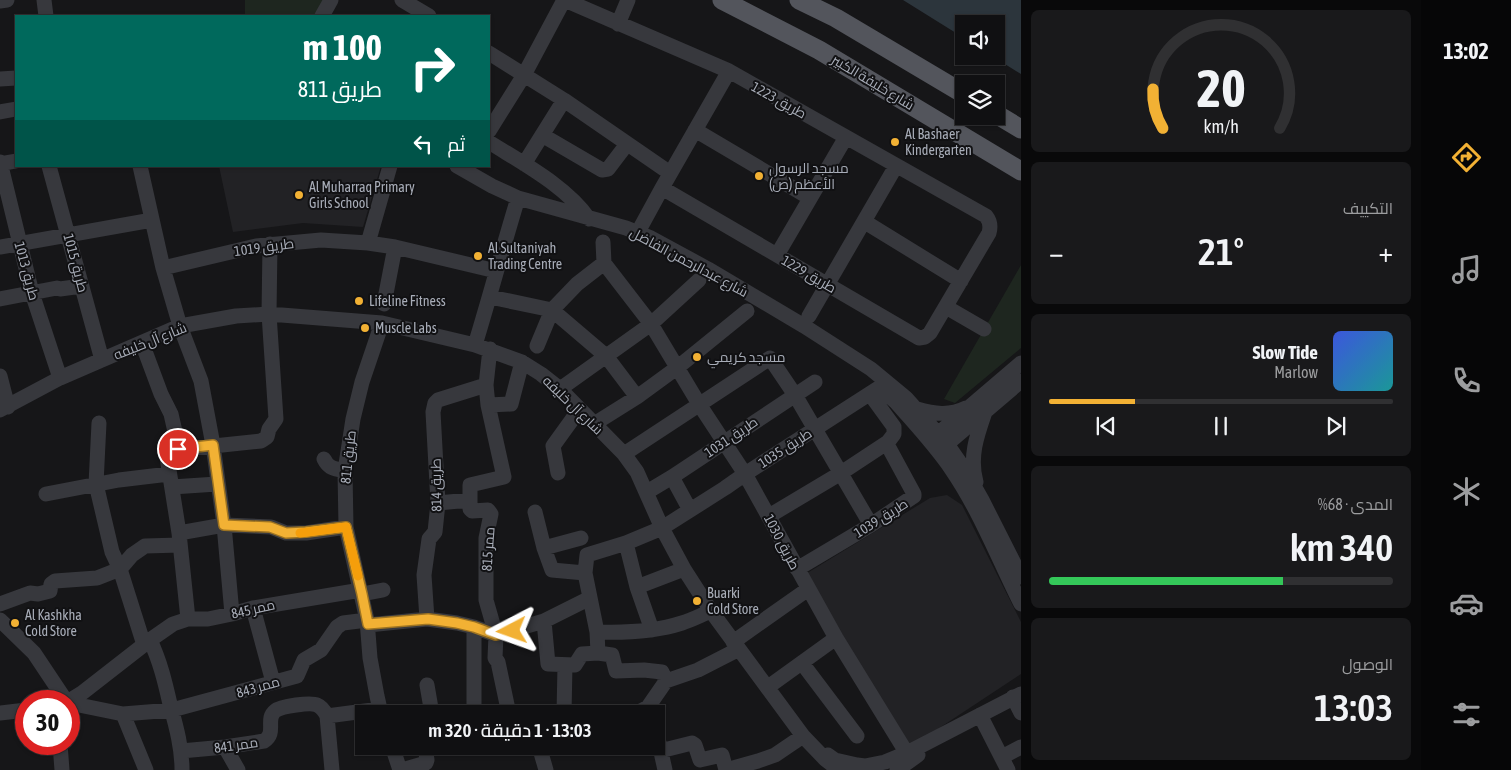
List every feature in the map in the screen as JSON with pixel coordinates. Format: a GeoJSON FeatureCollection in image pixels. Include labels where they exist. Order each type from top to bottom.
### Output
{"type":"FeatureCollection","features":[{"type":"Feature","properties":{"kind":"main road","name":"شارع خليفة الكبير"},"geometry":{"type":"LineString","coordinates":[[722,0],[819,50],[1021,171]]}},
{"type":"Feature","properties":{"kind":"main road"},"geometry":{"type":"LineString","coordinates":[[799,0],[836,18],[955,89]]}},
{"type":"Feature","properties":{"kind":"main road"},"geometry":{"type":"LineString","coordinates":[[1005,120],[1021,130]]}},
{"type":"Feature","properties":{"kind":"street"},"geometry":{"type":"LineString","coordinates":[[0,1],[6,0]]}},
{"type":"Feature","properties":{"kind":"street"},"geometry":{"type":"LineString","coordinates":[[44,0],[46,15]]}},
{"type":"Feature","properties":{"kind":"street"},"geometry":{"type":"LineString","coordinates":[[323,15],[331,0]]}},
{"type":"Feature","properties":{"kind":"street"},"geometry":{"type":"LineString","coordinates":[[490,129],[524,75],[564,0]]}},
{"type":"Feature","properties":{"kind":"street","name":"طريق 1223"},"geometry":{"type":"LineString","coordinates":[[564,0],[730,72],[986,216]]}},
{"type":"Feature","properties":{"kind":"street"},"geometry":{"type":"LineString","coordinates":[[618,24],[628,0]]}},
{"type":"Feature","properties":{"kind":"street"},"geometry":{"type":"LineString","coordinates":[[408,5],[427,15]]}},
{"type":"Feature","properties":{"kind":"street"},"geometry":{"type":"LineString","coordinates":[[490,55],[564,100],[670,173]]}},
{"type":"Feature","properties":{"kind":"street"},"geometry":{"type":"LineString","coordinates":[[638,232],[670,173],[730,72]]}},
{"type":"Feature","properties":{"kind":"street"},"geometry":{"type":"LineString","coordinates":[[0,79],[15,78]]}},
{"type":"Feature","properties":{"kind":"street"},"geometry":{"type":"LineString","coordinates":[[524,164],[564,100]]}},
{"type":"Feature","properties":{"kind":"street"},"geometry":{"type":"LineString","coordinates":[[0,112],[15,109]]}},
{"type":"Feature","properties":{"kind":"street"},"geometry":{"type":"LineString","coordinates":[[695,130],[810,198]]}},
{"type":"Feature","properties":{"kind":"street"},"geometry":{"type":"LineString","coordinates":[[542,135],[602,170],[608,169],[627,144]]}},
{"type":"Feature","properties":{"kind":"street"},"geometry":{"type":"LineString","coordinates":[[777,255],[846,137]]}},
{"type":"Feature","properties":{"kind":"street"},"geometry":{"type":"LineString","coordinates":[[490,143],[524,164],[571,198],[590,219]]}},
{"type":"Feature","properties":{"kind":"street"},"geometry":{"type":"LineString","coordinates":[[0,163],[15,162]]}},
{"type":"Feature","properties":{"kind":"street","name":"طريق 1013"},"geometry":{"type":"LineString","coordinates":[[0,163],[32,292],[60,378]]}},
{"type":"Feature","properties":{"kind":"street"},"geometry":{"type":"LineString","coordinates":[[807,321],[896,166]]}},
{"type":"Feature","properties":{"kind":"street","name":"طريق 1015"},"geometry":{"type":"LineString","coordinates":[[49,167],[102,360]]}},
{"type":"Feature","properties":{"kind":"street"},"geometry":{"type":"LineString","coordinates":[[140,167],[162,268],[180,326],[201,381],[213,445],[224,525],[232,614]]}},
{"type":"Feature","properties":{"kind":"street"},"geometry":{"type":"LineString","coordinates":[[368,243],[390,167]]}},
{"type":"Feature","properties":{"kind":"street","name":"شارع عبدالرحمن الفاضل"},"geometry":{"type":"LineString","coordinates":[[459,167],[518,198],[638,232],[807,321],[871,369],[917,409],[973,506],[1021,604]]}},
{"type":"Feature","properties":{"kind":"street","name":"طريق 1229"},"geometry":{"type":"LineString","coordinates":[[662,188],[919,338],[925,337],[930,333],[990,233],[990,226],[986,216]]}},
{"type":"Feature","properties":{"kind":"street"},"geometry":{"type":"LineString","coordinates":[[475,345],[518,198]]}},
{"type":"Feature","properties":{"kind":"street"},"geometry":{"type":"LineString","coordinates":[[0,247],[152,220]]}},
{"type":"Feature","properties":{"kind":"street"},"geometry":{"type":"LineString","coordinates":[[865,222],[961,281]]}},
{"type":"Feature","properties":{"kind":"street","name":"طريق 1019"},"geometry":{"type":"LineString","coordinates":[[162,268],[231,251],[270,244],[321,240],[395,247],[496,271]]}},
{"type":"Feature","properties":{"kind":"street"},"geometry":{"type":"LineString","coordinates":[[537,346],[552,310],[577,284],[604,263],[603,242]]}},
{"type":"Feature","properties":{"kind":"street"},"geometry":{"type":"LineString","coordinates":[[172,450],[261,441],[267,437],[269,429],[276,419],[269,314],[270,244]]}},
{"type":"Feature","properties":{"kind":"street"},"geometry":{"type":"LineString","coordinates":[[384,304],[395,247]]}},
{"type":"Feature","properties":{"kind":"street","name":"طريق 1030"},"geometry":{"type":"LineString","coordinates":[[604,263],[651,324],[699,404],[745,474],[836,638],[909,757]]}},
{"type":"Feature","properties":{"kind":"street"},"geometry":{"type":"LineString","coordinates":[[560,389],[651,324],[699,280]]}},
{"type":"Feature","properties":{"kind":"street"},"geometry":{"type":"LineString","coordinates":[[0,299],[57,288],[82,286]]}},
{"type":"Feature","properties":{"kind":"street"},"geometry":{"type":"LineString","coordinates":[[490,297],[552,310],[606,356],[637,397]]}},
{"type":"Feature","properties":{"kind":"street"},"geometry":{"type":"LineString","coordinates":[[946,307],[984,329]]}},
{"type":"Feature","properties":{"kind":"street"},"geometry":{"type":"LineString","coordinates":[[594,424],[637,397],[678,367],[747,311]]}},
{"type":"Feature","properties":{"kind":"street","name":"شارع آل خليفه"},"geometry":{"type":"LineString","coordinates":[[4,408],[60,378],[180,326],[236,316],[269,314],[382,323],[490,349],[522,362],[560,389],[624,454],[637,472],[662,528],[684,569],[711,611],[803,736],[824,759],[839,770]]}},
{"type":"Feature","properties":{"kind":"street","name":"شارع عبدالرحمن الفاضل"},"geometry":{"type":"LineString","coordinates":[[807,321],[828,347],[866,374],[875,391],[896,402],[965,470],[1021,577]]}},
{"type":"Feature","properties":{"kind":"street","name":"طريق 811"},"geometry":{"type":"LineString","coordinates":[[380,705],[370,658],[362,592],[346,527],[345,471],[352,419],[382,323]]}},
{"type":"Feature","properties":{"kind":"street"},"geometry":{"type":"LineString","coordinates":[[142,343],[161,394],[171,414],[171,480],[188,619]]}},
{"type":"Feature","properties":{"kind":"street"},"geometry":{"type":"LineString","coordinates":[[438,503],[470,500],[470,485],[504,477],[488,405],[486,385],[490,349]]}},
{"type":"Feature","properties":{"kind":"street"},"geometry":{"type":"LineString","coordinates":[[624,454],[770,358],[815,428],[871,525]]}},
{"type":"Feature","properties":{"kind":"street"},"geometry":{"type":"LineString","coordinates":[[488,405],[511,404],[522,362]]}},
{"type":"Feature","properties":{"kind":"street"},"geometry":{"type":"LineString","coordinates":[[938,443],[979,408],[1021,364]]}},
{"type":"Feature","properties":{"kind":"street"},"geometry":{"type":"LineString","coordinates":[[0,376],[4,408]]}},
{"type":"Feature","properties":{"kind":"street"},"geometry":{"type":"LineString","coordinates":[[917,409],[938,414],[979,408],[1021,381]]}},
{"type":"Feature","properties":{"kind":"street","name":"طريق 1031"},"geometry":{"type":"LineString","coordinates":[[647,492],[815,382]]}},
{"type":"Feature","properties":{"kind":"street","name":"طريق 814"},"geometry":{"type":"LineString","coordinates":[[428,619],[424,575],[429,539],[435,532],[438,503],[433,412],[438,400],[486,385]]}},
{"type":"Feature","properties":{"kind":"street","name":"طريق 1035"},"geometry":{"type":"LineString","coordinates":[[585,573],[587,555],[626,543],[662,528],[875,391]]}},
{"type":"Feature","properties":{"kind":"street","name":"طريق 1039"},"geometry":{"type":"LineString","coordinates":[[797,570],[871,525],[914,496],[889,448],[888,442],[894,434],[894,428],[875,391]]}},
{"type":"Feature","properties":{"kind":"street"},"geometry":{"type":"LineString","coordinates":[[979,408],[973,462],[975,481],[982,500]]}},
{"type":"Feature","properties":{"kind":"street"},"geometry":{"type":"LineString","coordinates":[[558,473],[553,446],[579,410]]}},
{"type":"Feature","properties":{"kind":"street"},"geometry":{"type":"LineString","coordinates":[[99,423],[96,484],[112,552],[147,642],[159,659],[181,751],[182,770]]}},
{"type":"Feature","properties":{"kind":"street"},"geometry":{"type":"LineString","coordinates":[[769,516],[841,473],[888,442]]}},
{"type":"Feature","properties":{"kind":"street"},"geometry":{"type":"LineString","coordinates":[[324,459],[330,468],[345,471]]}},
{"type":"Feature","properties":{"kind":"street"},"geometry":{"type":"LineString","coordinates":[[672,477],[690,510]]}},
{"type":"Feature","properties":{"kind":"street"},"geometry":{"type":"LineString","coordinates":[[46,494],[119,480],[171,480],[217,484]]}},
{"type":"Feature","properties":{"kind":"street","name":"ممر 815"},"geometry":{"type":"LineString","coordinates":[[470,500],[471,510],[488,510],[491,514],[486,538],[486,600],[496,635]]}},
{"type":"Feature","properties":{"kind":"street"},"geometry":{"type":"LineString","coordinates":[[535,512],[552,570],[585,573],[597,632],[598,653]]}},
{"type":"Feature","properties":{"kind":"street"},"geometry":{"type":"LineString","coordinates":[[0,604],[30,593],[38,594],[50,591],[55,581],[97,578],[120,569],[132,555],[145,546],[179,539],[224,525],[270,527],[286,533],[346,527]]}},
{"type":"Feature","properties":{"kind":"street"},"geometry":{"type":"LineString","coordinates":[[544,548],[581,538]]}},
{"type":"Feature","properties":{"kind":"street"},"geometry":{"type":"LineString","coordinates":[[626,543],[637,587],[652,630]]}},
{"type":"Feature","properties":{"kind":"street"},"geometry":{"type":"LineString","coordinates":[[637,587],[684,569]]}},
{"type":"Feature","properties":{"kind":"street"},"geometry":{"type":"LineString","coordinates":[[649,705],[666,681],[698,670],[736,645],[808,589]]}},
{"type":"Feature","properties":{"kind":"street"},"geometry":{"type":"LineString","coordinates":[[362,592],[383,590]]}},
{"type":"Feature","properties":{"kind":"street","name":"ممر 845"},"geometry":{"type":"LineString","coordinates":[[80,694],[173,624],[188,619],[208,619],[253,608],[362,592]]}},
{"type":"Feature","properties":{"kind":"street"},"geometry":{"type":"LineString","coordinates":[[367,622],[428,619],[457,623],[496,635],[544,621],[590,598]]}},
{"type":"Feature","properties":{"kind":"street"},"geometry":{"type":"LineString","coordinates":[[253,608],[275,682],[286,706],[316,704],[328,716],[332,770]]}},
{"type":"Feature","properties":{"kind":"street"},"geometry":{"type":"LineString","coordinates":[[597,632],[625,633],[652,630],[682,623],[711,611]]}},
{"type":"Feature","properties":{"kind":"street"},"geometry":{"type":"LineString","coordinates":[[544,621],[548,664],[575,666],[582,654],[598,653],[612,655],[616,671],[644,670],[662,672],[666,681]]}},
{"type":"Feature","properties":{"kind":"street","name":"ممر 843"},"geometry":{"type":"LineString","coordinates":[[80,705],[123,714],[172,710],[297,676],[304,660],[320,650],[343,622],[367,622]]}},
{"type":"Feature","properties":{"kind":"street"},"geometry":{"type":"LineString","coordinates":[[1,624],[34,653],[60,690]]}},
{"type":"Feature","properties":{"kind":"street"},"geometry":{"type":"LineString","coordinates":[[474,627],[474,705]]}},
{"type":"Feature","properties":{"kind":"street"},"geometry":{"type":"LineString","coordinates":[[496,635],[495,658],[498,662],[506,705]]}},
{"type":"Feature","properties":{"kind":"street"},"geometry":{"type":"LineString","coordinates":[[768,687],[836,638]]}},
{"type":"Feature","properties":{"kind":"street"},"geometry":{"type":"LineString","coordinates":[[802,663],[858,736]]}},
{"type":"Feature","properties":{"kind":"street"},"geometry":{"type":"LineString","coordinates":[[564,705],[565,665]]}},
{"type":"Feature","properties":{"kind":"street"},"geometry":{"type":"LineString","coordinates":[[427,685],[430,705]]}},
{"type":"Feature","properties":{"kind":"street"},"geometry":{"type":"LineString","coordinates":[[1018,693],[1021,713]]}},
{"type":"Feature","properties":{"kind":"street","name":"شارع آل خليفه"},"geometry":{"type":"LineString","coordinates":[[803,736],[835,760],[849,764],[887,768],[1018,693]]}},
{"type":"Feature","properties":{"kind":"street","name":"ممر 841"},"geometry":{"type":"LineString","coordinates":[[181,751],[225,748],[264,741],[270,735],[273,713],[277,709],[286,706]]}},
{"type":"Feature","properties":{"kind":"street"},"geometry":{"type":"LineString","coordinates":[[0,713],[15,711]]}},
{"type":"Feature","properties":{"kind":"street"},"geometry":{"type":"LineString","coordinates":[[328,716],[355,713]]}},
{"type":"Feature","properties":{"kind":"street"},"geometry":{"type":"LineString","coordinates":[[123,714],[146,770]]}},
{"type":"Feature","properties":{"kind":"street"},"geometry":{"type":"LineString","coordinates":[[980,715],[1005,763],[1021,747]]}},
{"type":"Feature","properties":{"kind":"street"},"geometry":{"type":"LineString","coordinates":[[665,750],[692,743],[700,760],[722,755],[726,770],[760,766],[803,736]]}},
{"type":"Feature","properties":{"kind":"street"},"geometry":{"type":"LineString","coordinates":[[225,748],[238,770]]}},
{"type":"Feature","properties":{"kind":"street"},"geometry":{"type":"LineString","coordinates":[[61,755],[62,770]]}},
{"type":"Feature","properties":{"kind":"street"},"geometry":{"type":"LineString","coordinates":[[395,755],[401,770],[426,763],[426,755]]}},
{"type":"Feature","properties":{"kind":"street"},"geometry":{"type":"LineString","coordinates":[[542,755],[546,770]]}},
{"type":"Feature","properties":{"kind":"street"},"geometry":{"type":"LineString","coordinates":[[661,755],[664,770]]}},
{"type":"Feature","properties":{"kind":"shaded area"},"geometry":{"type":"Polygon","coordinates":[[[245,0],[327,0],[319,15],[245,15],[245,0]]]}},
{"type":"Feature","properties":{"kind":"shaded area"},"geometry":{"type":"Polygon","coordinates":[[[903,0],[1021,0],[1021,74],[1005,64],[1005,15],[955,15],[955,32],[903,0]]]}},
{"type":"Feature","properties":{"kind":"shaded area","name":"Al Muharraq Primary Girls School"},"geometry":{"type":"Polygon","coordinates":[[[219,167],[381,167],[363,227],[303,223],[233,232],[219,167]]]}},
{"type":"Feature","properties":{"kind":"shaded area"},"geometry":{"type":"Polygon","coordinates":[[[1021,265],[1021,348],[955,403],[944,399],[1021,265]]]}},
{"type":"Feature","properties":{"kind":"shaded area"},"geometry":{"type":"Polygon","coordinates":[[[947,495],[962,505],[1021,622],[1021,674],[909,748],[804,575],[930,498],[947,495]]]}},
{"type":"Feature","properties":{"kind":"slow traffic"},"geometry":{"type":"LineString","coordinates":[[300,533],[346,527],[358,576]]}},
{"type":"Feature","properties":{"kind":"place","name":"Al Bashaer Kindergarten"},"geometry":{"type":"Point","coordinates":[895,142]}},
{"type":"Feature","properties":{"kind":"place","name":"مسجد الرسول الأعظم (ص)"},"geometry":{"type":"Point","coordinates":[759,176]}},
{"type":"Feature","properties":{"kind":"place","name":"Al Muharraq Primary Girls School"},"geometry":{"type":"Point","coordinates":[299,195]}},
{"type":"Feature","properties":{"kind":"place","name":"Al Sultaniyah Trading Centre"},"geometry":{"type":"Point","coordinates":[478,256]}},
{"type":"Feature","properties":{"kind":"place","name":"Lifeline Fitness"},"geometry":{"type":"Point","coordinates":[359,301]}},
{"type":"Feature","properties":{"kind":"place","name":"Muscle Labs"},"geometry":{"type":"Point","coordinates":[365,328]}},
{"type":"Feature","properties":{"kind":"place","name":"مسجد كريمي"},"geometry":{"type":"Point","coordinates":[697,357]}},
{"type":"Feature","properties":{"kind":"place","name":"Buarki Cold Store"},"geometry":{"type":"Point","coordinates":[697,601]}},
{"type":"Feature","properties":{"kind":"place","name":"Al Kashkha Cold Store"},"geometry":{"type":"Point","coordinates":[15,623]}},
{"type":"Feature","properties":{"kind":"route"},"geometry":{"type":"LineString","coordinates":[[178,449],[213,445],[224,525],[270,527],[286,533],[346,527],[368,624],[428,619],[474,627],[496,635],[512,631]]}}]}
